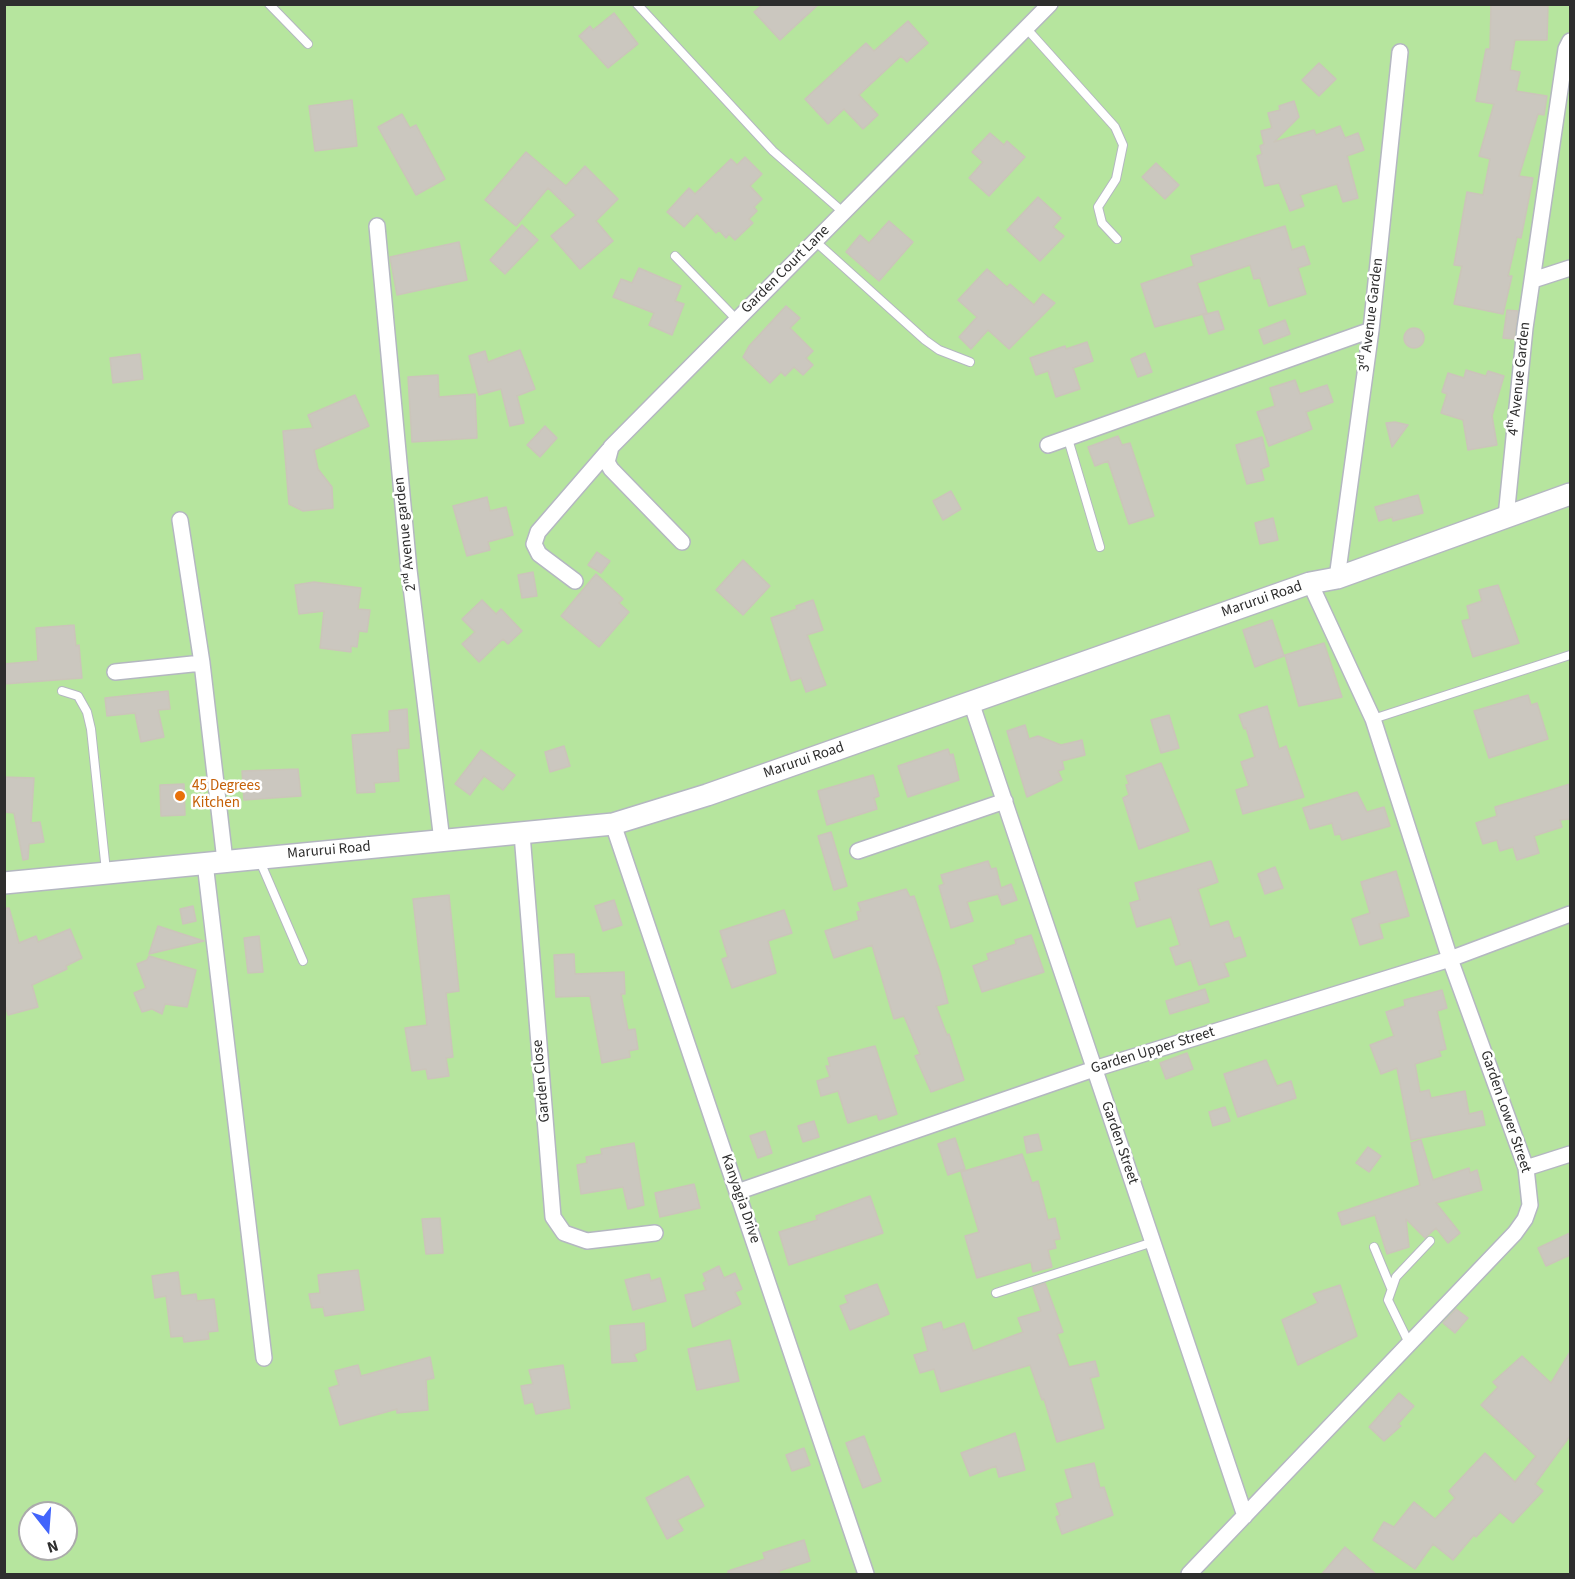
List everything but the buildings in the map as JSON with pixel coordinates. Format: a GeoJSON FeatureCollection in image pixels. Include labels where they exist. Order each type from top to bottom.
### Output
{"type":"FeatureCollection","features":[{"type":"Feature","properties":{"kind":"street","name":"Garden Court Lane"},"geometry":{"type":"LineString","coordinates":[[575,581],[539,554],[534,544],[538,532],[609,450],[1050,4]]}},
{"type":"Feature","properties":{"kind":"street","name":"4ᵗʰ Avenue Garden"},"geometry":{"type":"LineString","coordinates":[[1506,517],[1525,328],[1566,49],[1570,41]]}},
{"type":"Feature","properties":{"kind":"street","name":"3ʳᵈ Avenue Garden"},"geometry":{"type":"LineString","coordinates":[[1337,578],[1371,330],[1400,52]]}},
{"type":"Feature","properties":{"kind":"street","name":"2ⁿᵈ Avenue garden"},"geometry":{"type":"LineString","coordinates":[[377,226],[409,570],[442,842]]}},
{"type":"Feature","properties":{"kind":"street"},"geometry":{"type":"LineString","coordinates":[[1533,280],[1570,268]]}},
{"type":"Feature","properties":{"kind":"street"},"geometry":{"type":"LineString","coordinates":[[1048,445],[1371,330]]}},
{"type":"Feature","properties":{"kind":"street"},"geometry":{"type":"LineString","coordinates":[[609,450],[607,462],[611,469],[682,542]]}},
{"type":"Feature","properties":{"kind":"street","name":"Marurui Road"},"geometry":{"type":"LineString","coordinates":[[4,883],[613,824],[707,795],[1310,583],[1337,578],[1570,494]]}},
{"type":"Feature","properties":{"kind":"street"},"geometry":{"type":"LineString","coordinates":[[180,520],[202,663],[215,862],[264,1358]]}},
{"type":"Feature","properties":{"kind":"street","name":"Garden Lower Street"},"geometry":{"type":"LineString","coordinates":[[1189,1575],[1515,1233],[1525,1219],[1530,1205],[1526,1168],[1450,959],[1373,719],[1310,583]]}},
{"type":"Feature","properties":{"kind":"street"},"geometry":{"type":"LineString","coordinates":[[115,672],[202,663]]}},
{"type":"Feature","properties":{"kind":"street","name":"Garden Street"},"geometry":{"type":"LineString","coordinates":[[971,702],[1245,1516]]}},
{"type":"Feature","properties":{"kind":"street"},"geometry":{"type":"LineString","coordinates":[[858,851],[1005,801]]}},
{"type":"Feature","properties":{"kind":"street","name":"Kanyagia Drive"},"geometry":{"type":"LineString","coordinates":[[613,824],[866,1575]]}},
{"type":"Feature","properties":{"kind":"street","name":"Garden Close"},"geometry":{"type":"LineString","coordinates":[[522,834],[553,1217],[564,1233],[587,1241],[655,1233]]}},
{"type":"Feature","properties":{"kind":"street","name":"Garden Upper Street"},"geometry":{"type":"LineString","coordinates":[[737,1191],[1094,1069],[1450,959],[1570,914]]}},
{"type":"Feature","properties":{"kind":"street"},"geometry":{"type":"LineString","coordinates":[[1526,1168],[1570,1154]]}},
{"type":"Feature","properties":{"kind":"lane"},"geometry":{"type":"LineString","coordinates":[[269,4],[308,44]]}},
{"type":"Feature","properties":{"kind":"lane"},"geometry":{"type":"LineString","coordinates":[[637,4],[773,151],[844,213]]}},
{"type":"Feature","properties":{"kind":"lane"},"geometry":{"type":"LineString","coordinates":[[1027,29],[1115,127],[1123,146],[1116,179],[1098,207],[1102,223],[1117,239]]}},
{"type":"Feature","properties":{"kind":"lane"},"geometry":{"type":"LineString","coordinates":[[815,241],[925,340],[939,350],[970,362]]}},
{"type":"Feature","properties":{"kind":"lane"},"geometry":{"type":"LineString","coordinates":[[675,256],[736,320]]}},
{"type":"Feature","properties":{"kind":"lane"},"geometry":{"type":"LineString","coordinates":[[1068,439],[1100,547]]}},
{"type":"Feature","properties":{"kind":"lane"},"geometry":{"type":"LineString","coordinates":[[1373,719],[1570,655]]}},
{"type":"Feature","properties":{"kind":"lane"},"geometry":{"type":"LineString","coordinates":[[62,691],[78,696],[87,712],[106,873]]}},
{"type":"Feature","properties":{"kind":"lane"},"geometry":{"type":"LineString","coordinates":[[258,858],[303,961]]}},
{"type":"Feature","properties":{"kind":"lane"},"geometry":{"type":"LineString","coordinates":[[1410,1344],[1389,1300],[1391,1288],[1396,1277],[1430,1241]]}},
{"type":"Feature","properties":{"kind":"lane"},"geometry":{"type":"LineString","coordinates":[[996,1293],[1153,1242]]}},
{"type":"Feature","properties":{"kind":"lane"},"geometry":{"type":"LineString","coordinates":[[1374,1247],[1391,1288]]}},
{"type":"Feature","properties":{"kind":"green space"},"geometry":{"type":"Polygon","coordinates":[[[5,5],[1570,5],[1570,1574],[5,1574],[5,5]]]}},
{"type":"Feature","properties":{"kind":"place","name":"45 Degrees Kitchen"},"geometry":{"type":"Point","coordinates":[180,796]}}]}
